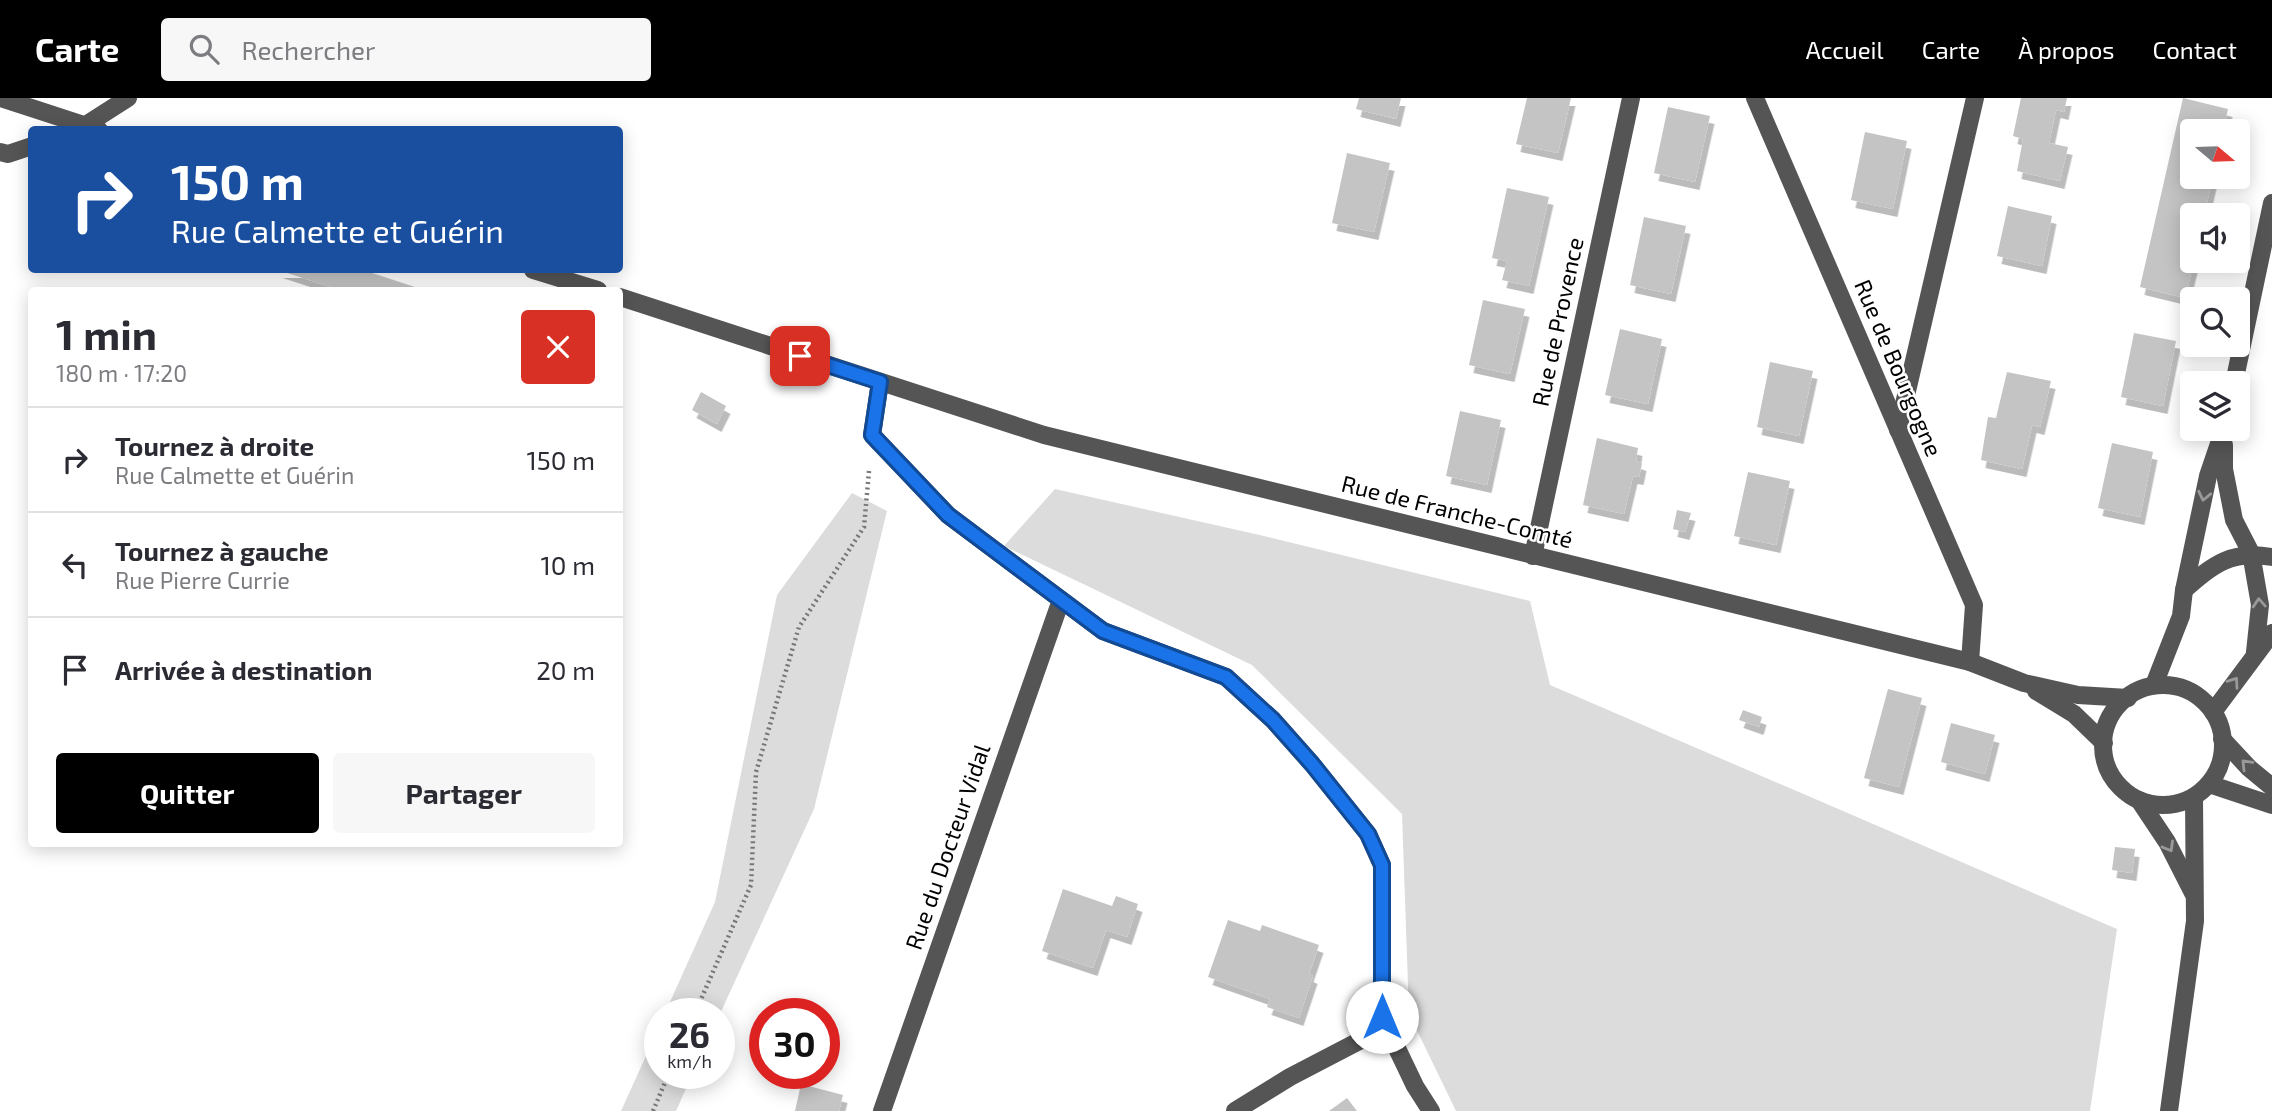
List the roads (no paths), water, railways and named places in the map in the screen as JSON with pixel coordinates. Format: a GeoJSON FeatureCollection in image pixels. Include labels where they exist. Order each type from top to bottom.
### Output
{"type":"FeatureCollection","features":[{"type":"Feature","properties":{"kind":"street"},"geometry":{"type":"LineString","coordinates":[[1,98],[81,126]]}},
{"type":"Feature","properties":{"kind":"street"},"geometry":{"type":"LineString","coordinates":[[90,126],[128,98]]}},
{"type":"Feature","properties":{"kind":"street","name":"Rue de Provence"},"geometry":{"type":"LineString","coordinates":[[1533,556],[1631,98]]}},
{"type":"Feature","properties":{"kind":"street","name":"Rue de Bourgogne"},"geometry":{"type":"LineString","coordinates":[[1755,98],[1974,605],[1970,662]]}},
{"type":"Feature","properties":{"kind":"street"},"geometry":{"type":"LineString","coordinates":[[1898,430],[1975,98]]}},
{"type":"Feature","properties":{"kind":"street"},"geometry":{"type":"LineString","coordinates":[[0,152],[8,155],[28,148]]}},
{"type":"Feature","properties":{"kind":"street"},"geometry":{"type":"LineString","coordinates":[[2237,371],[2272,203]]}},
{"type":"Feature","properties":{"kind":"street"},"geometry":{"type":"LineString","coordinates":[[543,273],[588,287]]}},
{"type":"Feature","properties":{"kind":"street","name":"Rue de Franche-Comté"},"geometry":{"type":"LineString","coordinates":[[623,298],[1044,435],[1970,662],[2024,683],[2078,695],[2128,698]]}},
{"type":"Feature","properties":{"kind":"street"},"geometry":{"type":"LineString","coordinates":[[880,382],[872,435],[948,515],[1103,631],[1226,677],[1281,729],[1368,834],[1382,865],[1382,1017],[1415,1086],[1431,1111]]}},
{"type":"Feature","properties":{"kind":"street"},"geometry":{"type":"LineString","coordinates":[[2154,685],[2181,616],[2208,476],[2220,441]]}},
{"type":"Feature","properties":{"kind":"street"},"geometry":{"type":"LineString","coordinates":[[2224,441],[2224,469],[2234,520],[2252,554],[2260,606],[2255,652]]}},
{"type":"Feature","properties":{"kind":"street"},"geometry":{"type":"LineString","coordinates":[[2184,590],[2206,571],[2227,558],[2252,554],[2272,557]]}},
{"type":"Feature","properties":{"kind":"street","name":"Rue du Docteur Vidal"},"geometry":{"type":"LineString","coordinates":[[882,1111],[1061,600]]}},
{"type":"Feature","properties":{"kind":"street"},"geometry":{"type":"LineString","coordinates":[[2213,712],[2255,652],[2272,633]]}},
{"type":"Feature","properties":{"kind":"street","name":"Rue de Franche-Comté"},"geometry":{"type":"LineString","coordinates":[[2024,683],[2074,715],[2104,743]]}},
{"type":"Feature","properties":{"kind":"street"},"geometry":{"type":"LineString","coordinates":[[2154,685],[2171,685],[2188,690],[2202,699],[2213,712],[2221,729],[2223,749],[2219,768],[2209,784],[2194,797],[2176,804],[2157,805],[2139,800],[2123,790],[2111,775],[2105,758],[2104,743],[2108,721],[2119,704],[2135,692],[2154,685]]}},
{"type":"Feature","properties":{"kind":"street"},"geometry":{"type":"LineString","coordinates":[[2222,739],[2249,768],[2272,787]]}},
{"type":"Feature","properties":{"kind":"street"},"geometry":{"type":"LineString","coordinates":[[2209,784],[2272,805]]}},
{"type":"Feature","properties":{"kind":"street"},"geometry":{"type":"LineString","coordinates":[[2169,1111],[2195,921],[2194,797]]}},
{"type":"Feature","properties":{"kind":"street"},"geometry":{"type":"LineString","coordinates":[[2139,800],[2166,842],[2195,896]]}},
{"type":"Feature","properties":{"kind":"street"},"geometry":{"type":"LineString","coordinates":[[1235,1111],[1290,1077],[1386,1027]]}}]}
